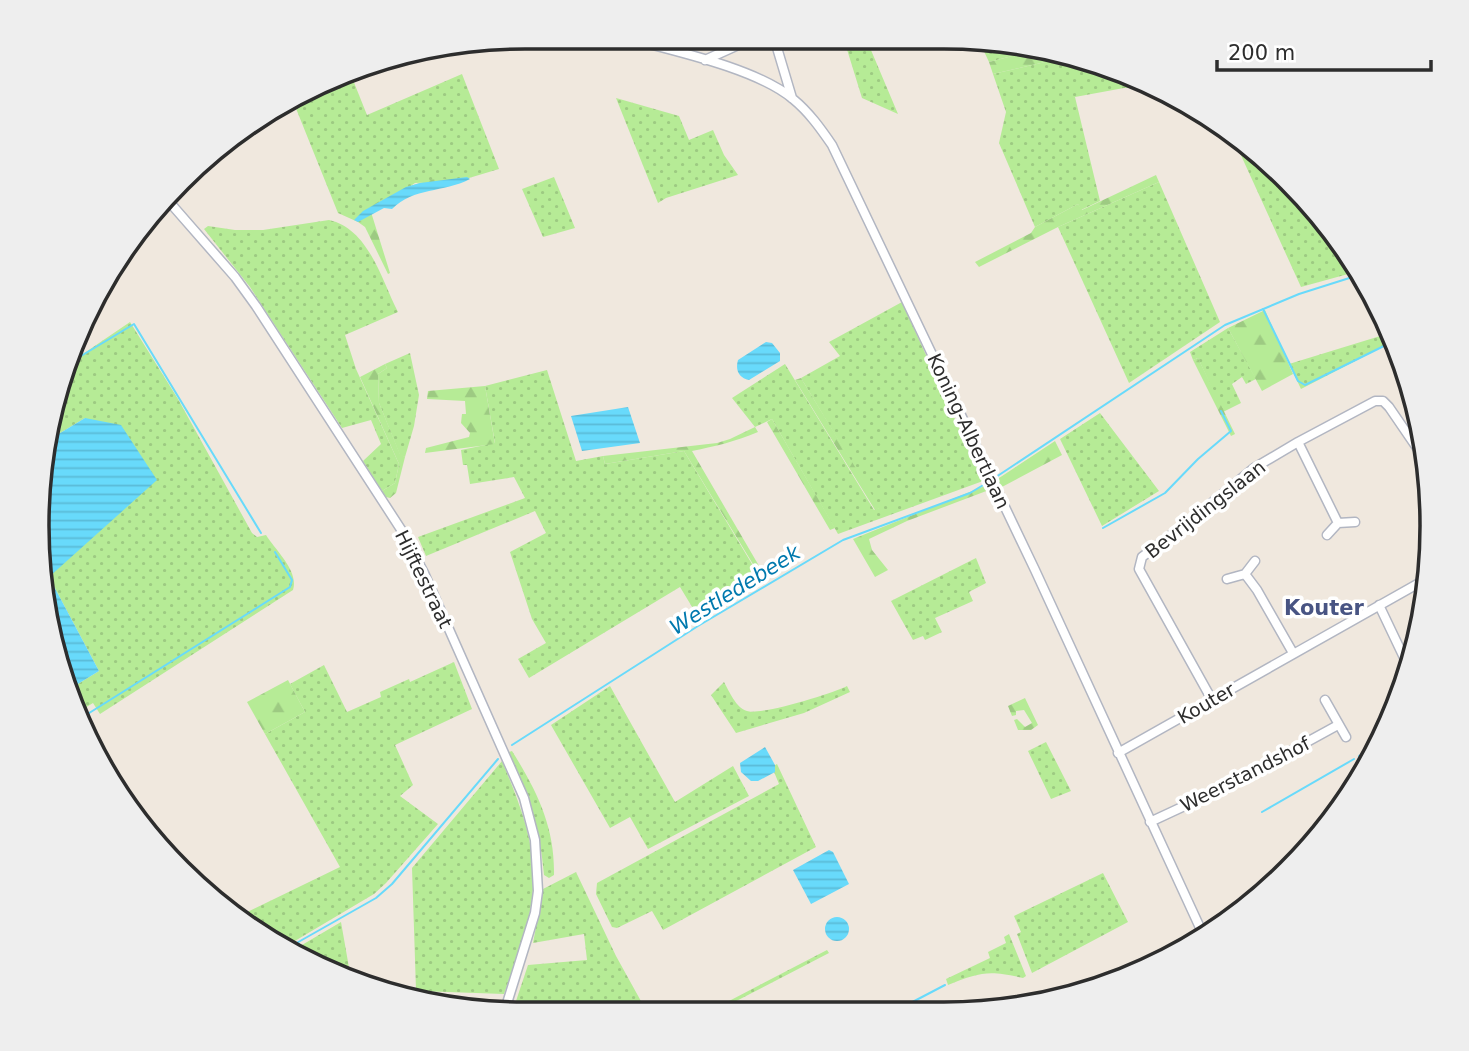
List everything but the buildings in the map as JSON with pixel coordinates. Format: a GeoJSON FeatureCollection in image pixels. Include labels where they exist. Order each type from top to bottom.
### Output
{"type":"FeatureCollection","features":[{"type":"Feature","properties":{"kind":"street","name":"Koning-Albertlaan"},"geometry":{"type":"LineString","coordinates":[[666,49],[758,79],[792,98],[832,145],[1029,558],[1200,927]]}},
{"type":"Feature","properties":{"kind":"street"},"geometry":{"type":"LineString","coordinates":[[705,60],[726,49]]}},
{"type":"Feature","properties":{"kind":"street"},"geometry":{"type":"LineString","coordinates":[[777,49],[792,98]]}},
{"type":"Feature","properties":{"kind":"street","name":"Hijftestraat"},"geometry":{"type":"LineString","coordinates":[[173,205],[235,277],[256,306],[402,531],[424,573],[524,798],[535,840],[538,891],[535,913],[508,1001]]}},
{"type":"Feature","properties":{"kind":"street","name":"Bevrijdingslaan"},"geometry":{"type":"LineString","coordinates":[[1212,700],[1139,569],[1140,560],[1254,468],[1375,401],[1383,401],[1413,442]]}},
{"type":"Feature","properties":{"kind":"street"},"geometry":{"type":"LineString","coordinates":[[1297,442],[1338,523]]}},
{"type":"Feature","properties":{"kind":"street"},"geometry":{"type":"LineString","coordinates":[[1327,535],[1338,523],[1355,522]]}},
{"type":"Feature","properties":{"kind":"street"},"geometry":{"type":"LineString","coordinates":[[1227,579],[1245,574],[1255,561]]}},
{"type":"Feature","properties":{"kind":"street"},"geometry":{"type":"LineString","coordinates":[[1245,574],[1293,653]]}},
{"type":"Feature","properties":{"kind":"street","name":"Kouter"},"geometry":{"type":"LineString","coordinates":[[1118,753],[1416,584]]}},
{"type":"Feature","properties":{"kind":"street"},"geometry":{"type":"LineString","coordinates":[[1379,605],[1402,654]]}},
{"type":"Feature","properties":{"kind":"street"},"geometry":{"type":"LineString","coordinates":[[1325,700],[1346,737]]}},
{"type":"Feature","properties":{"kind":"street","name":"Weerstandshof"},"geometry":{"type":"LineString","coordinates":[[1150,822],[1223,788],[1338,725]]}},
{"type":"Feature","properties":{"kind":"green space"},"geometry":{"type":"Polygon","coordinates":[[[847,49],[871,49],[898,114],[862,98],[847,49]]]}},
{"type":"Feature","properties":{"kind":"green space"},"geometry":{"type":"Polygon","coordinates":[[[984,51],[1017,55],[989,62],[984,51]]]}},
{"type":"Feature","properties":{"kind":"green space"},"geometry":{"type":"Polygon","coordinates":[[[1017,55],[1049,61],[993,74],[989,62],[1017,55]]]}},
{"type":"Feature","properties":{"kind":"green space"},"geometry":{"type":"Polygon","coordinates":[[[1049,61],[1097,74],[1132,88],[1075,97],[1100,201],[1081,210],[1078,204],[1035,227],[999,143],[1006,112],[993,74],[1049,61]]]}},
{"type":"Feature","properties":{"kind":"green space"},"geometry":{"type":"Polygon","coordinates":[[[462,74],[499,169],[459,181],[415,183],[358,222],[338,213],[296,108],[353,81],[367,115],[462,74]]]}},
{"type":"Feature","properties":{"kind":"green space"},"geometry":{"type":"Polygon","coordinates":[[[616,98],[679,116],[689,140],[713,130],[724,155],[738,175],[658,203],[616,98]]]}},
{"type":"Feature","properties":{"kind":"green space"},"geometry":{"type":"Polygon","coordinates":[[[1239,151],[1302,211],[1348,274],[1301,287],[1239,151]]]}},
{"type":"Feature","properties":{"kind":"green space"},"geometry":{"type":"Polygon","coordinates":[[[1156,175],[1159,182],[1058,227],[979,267],[975,262],[1031,233],[1035,227],[1078,204],[1082,210],[1156,175]]]}},
{"type":"Feature","properties":{"kind":"green space"},"geometry":{"type":"Polygon","coordinates":[[[554,177],[575,228],[543,237],[522,189],[554,177]]]}},
{"type":"Feature","properties":{"kind":"green space"},"geometry":{"type":"Polygon","coordinates":[[[439,178],[459,181],[413,194],[371,212],[390,273],[388,274],[365,227],[358,222],[359,215],[397,192],[439,178]]]}},
{"type":"Feature","properties":{"kind":"green space"},"geometry":{"type":"Polygon","coordinates":[[[1159,182],[1220,322],[1129,383],[1058,227],[1159,182]]]}},
{"type":"Feature","properties":{"kind":"green space"},"geometry":{"type":"Polygon","coordinates":[[[329,220],[343,225],[364,244],[398,312],[345,335],[356,369],[399,464],[395,483],[382,491],[363,461],[381,444],[371,420],[342,428],[250,287],[204,229],[208,226],[263,230],[329,220]]]}},
{"type":"Feature","properties":{"kind":"green space"},"geometry":{"type":"Polygon","coordinates":[[[902,302],[983,481],[838,534],[772,419],[755,427],[732,398],[785,364],[874,510],[879,508],[801,378],[840,356],[829,342],[902,302]]]}},
{"type":"Feature","properties":{"kind":"green space"},"geometry":{"type":"Polygon","coordinates":[[[1265,310],[1293,374],[1262,391],[1228,328],[1265,310]]]}},
{"type":"Feature","properties":{"kind":"green space"},"geometry":{"type":"Polygon","coordinates":[[[130,322],[178,399],[252,533],[257,537],[266,535],[286,561],[294,583],[293,590],[100,714],[93,703],[85,708],[76,685],[99,671],[53,584],[51,568],[85,418],[58,434],[80,356],[130,322]]]}},
{"type":"Feature","properties":{"kind":"green space"},"geometry":{"type":"Polygon","coordinates":[[[1228,328],[1256,379],[1246,384],[1242,377],[1232,384],[1241,403],[1223,412],[1198,358],[1193,360],[1190,352],[1228,328]]]}},
{"type":"Feature","properties":{"kind":"green space"},"geometry":{"type":"Polygon","coordinates":[[[1381,336],[1385,346],[1301,389],[1289,364],[1381,336]]]}},
{"type":"Feature","properties":{"kind":"green space"},"geometry":{"type":"Polygon","coordinates":[[[410,353],[419,395],[405,457],[400,455],[379,403],[378,374],[387,368],[385,364],[410,353]]]}},
{"type":"Feature","properties":{"kind":"green space"},"geometry":{"type":"Polygon","coordinates":[[[1198,358],[1235,434],[1231,436],[1193,360],[1198,358]]]}},
{"type":"Feature","properties":{"kind":"green space"},"geometry":{"type":"Polygon","coordinates":[[[385,364],[387,368],[378,374],[379,403],[400,454],[405,457],[396,493],[390,498],[382,491],[395,483],[399,464],[360,377],[385,364]]]}},
{"type":"Feature","properties":{"kind":"green space"},"geometry":{"type":"Polygon","coordinates":[[[547,370],[576,461],[603,456],[605,464],[684,451],[758,574],[763,571],[767,578],[700,620],[680,587],[529,678],[518,659],[546,643],[532,619],[510,552],[546,533],[535,511],[426,556],[418,537],[525,498],[514,477],[470,484],[461,450],[495,443],[485,386],[547,370]]]}},
{"type":"Feature","properties":{"kind":"green space"},"geometry":{"type":"Polygon","coordinates":[[[801,378],[880,508],[875,510],[795,380],[801,378]]]}},
{"type":"Feature","properties":{"kind":"green space"},"geometry":{"type":"Polygon","coordinates":[[[485,386],[495,444],[425,453],[426,448],[469,437],[470,433],[461,423],[462,414],[466,414],[465,401],[427,399],[428,391],[485,386]]]}},
{"type":"Feature","properties":{"kind":"green space"},"geometry":{"type":"Polygon","coordinates":[[[1100,413],[1159,491],[1102,526],[1060,439],[1100,413]]]}},
{"type":"Feature","properties":{"kind":"green space"},"geometry":{"type":"Polygon","coordinates":[[[772,419],[835,528],[830,530],[767,422],[772,419]]]}},
{"type":"Feature","properties":{"kind":"green space"},"geometry":{"type":"Polygon","coordinates":[[[755,427],[758,432],[692,451],[762,571],[759,574],[684,451],[605,464],[603,456],[717,443],[755,427]]]}},
{"type":"Feature","properties":{"kind":"green space"},"geometry":{"type":"Polygon","coordinates":[[[1055,441],[1062,455],[1000,488],[996,480],[1055,441]]]}},
{"type":"Feature","properties":{"kind":"green space"},"geometry":{"type":"Polygon","coordinates":[[[987,485],[989,490],[907,521],[869,539],[872,550],[888,570],[875,577],[853,539],[987,485]]]}},
{"type":"Feature","properties":{"kind":"green space"},"geometry":{"type":"Polygon","coordinates":[[[976,558],[986,583],[969,592],[973,601],[935,618],[942,632],[925,640],[923,636],[913,640],[891,601],[976,558]]]}},
{"type":"Feature","properties":{"kind":"green space"},"geometry":{"type":"Polygon","coordinates":[[[454,662],[472,709],[395,745],[413,785],[400,796],[438,824],[374,894],[294,942],[247,912],[340,867],[265,734],[305,712],[290,684],[324,665],[347,712],[381,697],[380,692],[409,679],[410,682],[454,662]]]}},
{"type":"Feature","properties":{"kind":"green space"},"geometry":{"type":"Polygon","coordinates":[[[288,680],[305,712],[265,734],[247,702],[288,680]]]}},
{"type":"Feature","properties":{"kind":"green space"},"geometry":{"type":"Polygon","coordinates":[[[724,682],[739,706],[754,712],[797,703],[847,686],[850,692],[804,713],[736,733],[711,695],[724,682]]]}},
{"type":"Feature","properties":{"kind":"green space"},"geometry":{"type":"Polygon","coordinates":[[[610,686],[675,802],[733,766],[749,796],[648,849],[630,817],[610,828],[551,725],[610,686]]]}},
{"type":"Feature","properties":{"kind":"green space"},"geometry":{"type":"Polygon","coordinates":[[[1025,698],[1038,725],[1031,730],[1018,730],[1014,720],[1017,719],[1025,727],[1032,723],[1024,710],[1016,711],[1016,715],[1012,716],[1008,706],[1025,698]]]}},
{"type":"Feature","properties":{"kind":"green space"},"geometry":{"type":"Polygon","coordinates":[[[1046,742],[1071,791],[1051,799],[1028,751],[1046,742]]]}},
{"type":"Feature","properties":{"kind":"green space"},"geometry":{"type":"Polygon","coordinates":[[[512,751],[537,795],[548,825],[554,858],[554,875],[549,878],[544,875],[536,826],[509,752],[512,751]]]}},
{"type":"Feature","properties":{"kind":"green space"},"geometry":{"type":"Polygon","coordinates":[[[502,761],[525,824],[534,873],[529,917],[504,994],[416,989],[412,868],[502,761]]]}},
{"type":"Feature","properties":{"kind":"green space"},"geometry":{"type":"Polygon","coordinates":[[[777,764],[816,847],[663,930],[652,911],[617,928],[612,927],[596,894],[597,883],[779,784],[772,767],[777,764]]]}},
{"type":"Feature","properties":{"kind":"green space"},"geometry":{"type":"Polygon","coordinates":[[[576,872],[641,1002],[516,1002],[528,965],[587,960],[584,934],[533,943],[543,889],[576,872]]]}},
{"type":"Feature","properties":{"kind":"green space"},"geometry":{"type":"Polygon","coordinates":[[[1103,873],[1128,922],[1032,973],[1017,934],[1021,932],[1014,916],[1103,873]]]}},
{"type":"Feature","properties":{"kind":"green space"},"geometry":{"type":"Polygon","coordinates":[[[341,922],[349,968],[315,953],[301,946],[341,922]]]}},
{"type":"Feature","properties":{"kind":"green space"},"geometry":{"type":"Polygon","coordinates":[[[1009,934],[1026,976],[1023,978],[985,974],[948,985],[946,979],[990,958],[988,952],[1006,943],[1004,937],[1009,934]]]}},
{"type":"Feature","properties":{"kind":"green space"},"geometry":{"type":"Polygon","coordinates":[[[827,950],[829,953],[734,1002],[727,1002],[827,950]]]}},
{"type":"Feature","properties":{"kind":"water"},"geometry":{"type":"Polygon","coordinates":[[[467,177],[470,179],[410,197],[392,209],[384,208],[358,222],[354,220],[363,211],[406,187],[467,177]]]}},
{"type":"Feature","properties":{"kind":"water"},"geometry":{"type":"Polygon","coordinates":[[[766,342],[772,343],[780,353],[780,361],[749,380],[740,375],[738,360],[766,342]]]}},
{"type":"Feature","properties":{"kind":"water"},"geometry":{"type":"Polygon","coordinates":[[[628,407],[640,443],[582,451],[571,416],[628,407]]]}},
{"type":"Feature","properties":{"kind":"water"},"geometry":{"type":"Polygon","coordinates":[[[85,418],[121,425],[157,480],[52,575],[50,494],[58,434],[85,418]]]}},
{"type":"Feature","properties":{"kind":"water"},"geometry":{"type":"Polygon","coordinates":[[[53,584],[99,671],[76,685],[65,649],[53,584]]]}},
{"type":"Feature","properties":{"kind":"water"},"geometry":{"type":"Polygon","coordinates":[[[765,747],[775,765],[775,772],[758,781],[751,781],[741,772],[740,763],[765,747]]]}},
{"type":"Feature","properties":{"kind":"water"},"geometry":{"type":"Polygon","coordinates":[[[829,850],[833,852],[849,884],[811,904],[793,870],[829,850]]]}},
{"type":"Feature","properties":{"kind":"water"},"geometry":{"type":"Polygon","coordinates":[[[837,917],[848,924],[849,929],[842,940],[837,941],[826,934],[825,929],[832,918],[837,917]]]}},
{"type":"Feature","properties":{"kind":"waterway","name":"Westledebeek"},"geometry":{"type":"LineString","coordinates":[[996,477],[1225,325],[1299,294],[1350,278]]}},
{"type":"Feature","properties":{"kind":"waterway"},"geometry":{"type":"LineString","coordinates":[[1263,309],[1298,381],[1305,385],[1385,345]]}},
{"type":"Feature","properties":{"kind":"waterway"},"geometry":{"type":"LineString","coordinates":[[80,357],[134,324],[261,533]]}},
{"type":"Feature","properties":{"kind":"waterway"},"geometry":{"type":"LineString","coordinates":[[1103,528],[1165,493],[1198,459],[1231,431],[1221,411]]}},
{"type":"Feature","properties":{"kind":"waterway","name":"Westledebeek"},"geometry":{"type":"LineString","coordinates":[[512,745],[698,626],[843,540],[970,493],[985,484]]}},
{"type":"Feature","properties":{"kind":"waterway"},"geometry":{"type":"LineString","coordinates":[[88,714],[290,587],[292,580],[275,552]]}},
{"type":"Feature","properties":{"kind":"waterway","name":"Westledebeek"},"geometry":{"type":"LineString","coordinates":[[296,943],[376,898],[392,884],[498,759]]}},
{"type":"Feature","properties":{"kind":"waterway"},"geometry":{"type":"LineString","coordinates":[[1262,812],[1354,759]]}},
{"type":"Feature","properties":{"kind":"waterway"},"geometry":{"type":"LineString","coordinates":[[912,1002],[945,985]]}},
{"type":"Feature","properties":{"kind":"district","name":"Kouter"},"geometry":{"type":"Point","coordinates":[1324,608]}}]}
